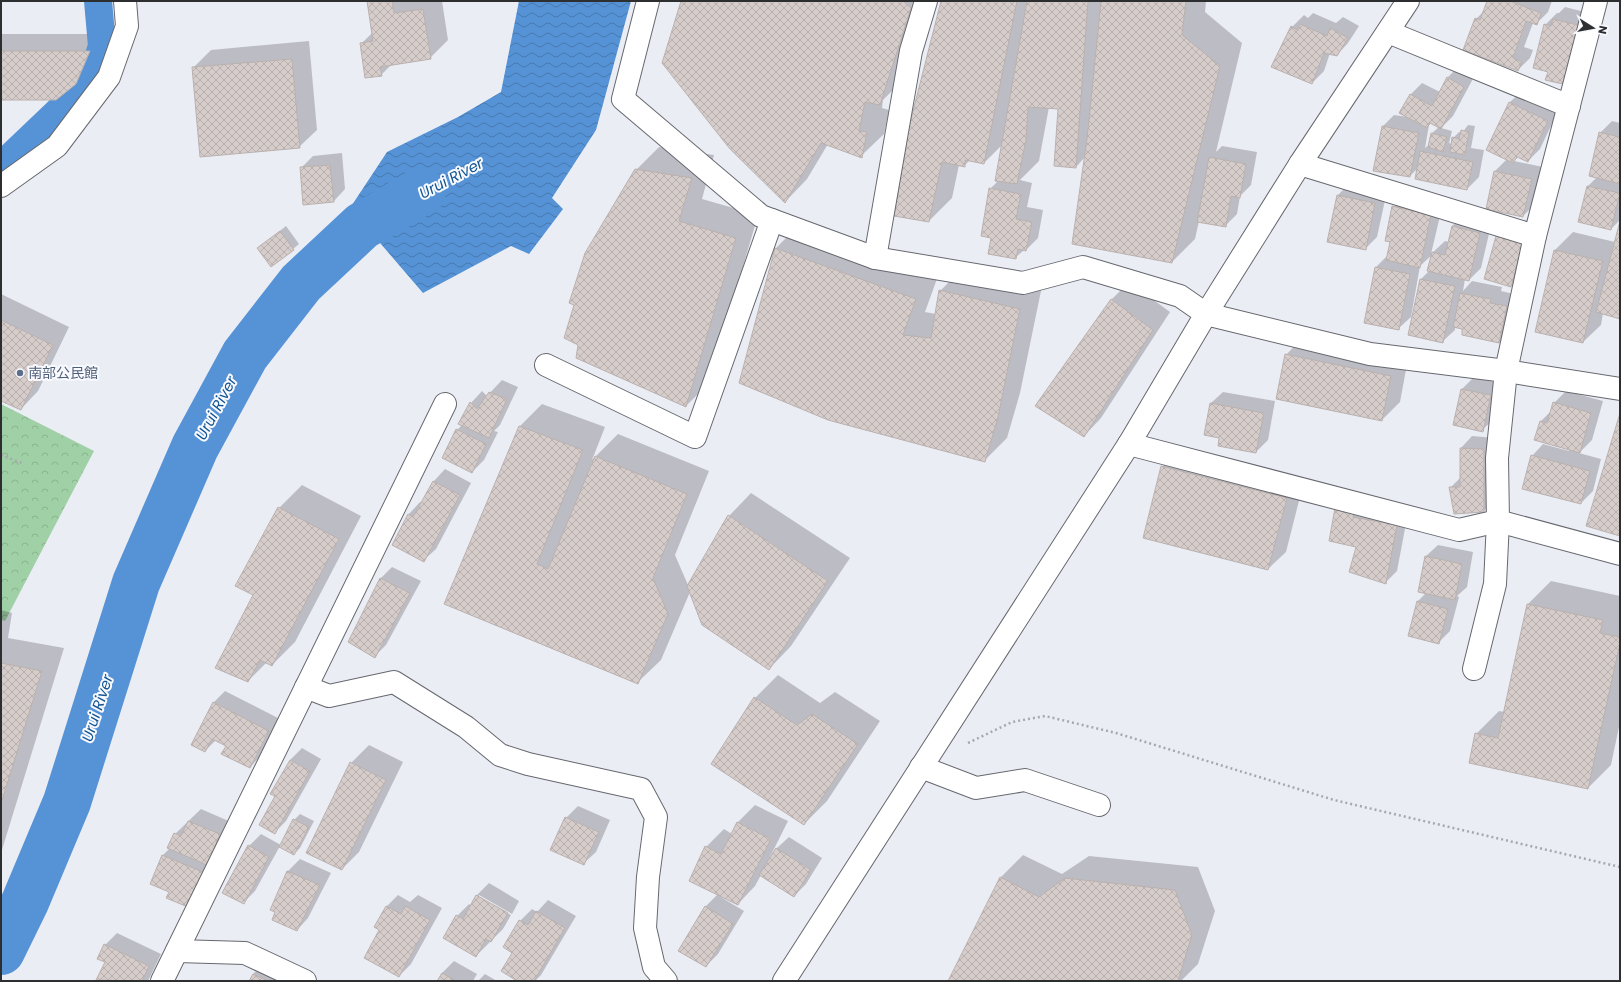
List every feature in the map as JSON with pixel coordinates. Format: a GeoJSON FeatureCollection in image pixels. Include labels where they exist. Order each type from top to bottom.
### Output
{"type":"FeatureCollection","features":[{"type":"Feature","properties":{"kind":"street"},"geometry":{"type":"LineString","coordinates":[[1,186],[57,146],[109,77],[127,26],[125,1]]}},
{"type":"Feature","properties":{"kind":"street"},"geometry":{"type":"LineString","coordinates":[[648,1],[623,99],[761,216],[875,258],[1023,283],[1084,267],[1180,296],[1206,314],[1370,354],[1506,371],[1620,389]]}},
{"type":"Feature","properties":{"kind":"street"},"geometry":{"type":"LineString","coordinates":[[875,258],[911,51],[926,1]]}},
{"type":"Feature","properties":{"kind":"street"},"geometry":{"type":"LineString","coordinates":[[784,981],[1129,444],[1206,314],[1300,164],[1408,1]]}},
{"type":"Feature","properties":{"kind":"street"},"geometry":{"type":"LineString","coordinates":[[1474,669],[1495,584],[1498,521],[1497,458],[1506,371],[1535,236],[1596,1]]}},
{"type":"Feature","properties":{"kind":"street"},"geometry":{"type":"LineString","coordinates":[[1388,32],[1569,106]]}},
{"type":"Feature","properties":{"kind":"street"},"geometry":{"type":"LineString","coordinates":[[1300,164],[1535,236]]}},
{"type":"Feature","properties":{"kind":"street"},"geometry":{"type":"LineString","coordinates":[[546,366],[695,437],[772,220]]}},
{"type":"Feature","properties":{"kind":"street"},"geometry":{"type":"LineString","coordinates":[[162,981],[445,404]]}},
{"type":"Feature","properties":{"kind":"street"},"geometry":{"type":"LineString","coordinates":[[1129,444],[1459,530],[1498,521],[1620,554]]}},
{"type":"Feature","properties":{"kind":"street"},"geometry":{"type":"LineString","coordinates":[[306,687],[329,696],[394,682],[466,727],[500,755],[528,764],[641,789],[656,817],[648,877],[645,928],[654,967],[666,981]]}},
{"type":"Feature","properties":{"kind":"street"},"geometry":{"type":"LineString","coordinates":[[921,767],[976,788],[1025,780],[1099,805]]}},
{"type":"Feature","properties":{"kind":"street"},"geometry":{"type":"LineString","coordinates":[[177,951],[245,953],[306,981]]}},
{"type":"Feature","properties":{"kind":"path"},"geometry":{"type":"LineString","coordinates":[[1,456],[22,463]]}},
{"type":"Feature","properties":{"kind":"path"},"geometry":{"type":"LineString","coordinates":[[963,746],[1012,722],[1045,716],[1116,733],[1334,800],[1620,867]]}},
{"type":"Feature","properties":{"kind":"green space"},"geometry":{"type":"Polygon","coordinates":[[[1,404],[94,451],[5,621],[1,620],[1,404]]]}},
{"type":"Feature","properties":{"kind":"water"},"geometry":{"type":"Polygon","coordinates":[[[519,1],[631,1],[596,130],[552,198],[563,209],[529,254],[511,246],[423,293],[350,208],[387,152],[458,117],[501,92],[519,1]]]}},
{"type":"Feature","properties":{"kind":"building"},"geometry":{"type":"Polygon","coordinates":[[[367,1],[392,1],[394,13],[423,9],[431,59],[380,67],[382,76],[365,78],[360,43],[373,41],[367,1]]]}},
{"type":"Feature","properties":{"kind":"building"},"geometry":{"type":"Polygon","coordinates":[[[681,1],[903,1],[911,8],[880,105],[865,102],[859,131],[867,132],[862,158],[821,143],[785,203],[730,149],[662,63],[681,1]]]}},
{"type":"Feature","properties":{"kind":"building"},"geometry":{"type":"Polygon","coordinates":[[[941,1],[1017,1],[984,164],[965,160],[965,167],[942,162],[929,222],[894,216],[909,127],[941,1]]]}},
{"type":"Feature","properties":{"kind":"building"},"geometry":{"type":"Polygon","coordinates":[[[1027,1],[1088,1],[1076,168],[1054,166],[1058,109],[1028,107],[1026,140],[1017,184],[995,181],[1027,1]]]}},
{"type":"Feature","properties":{"kind":"building"},"geometry":{"type":"Polygon","coordinates":[[[1101,1],[1186,1],[1182,35],[1220,66],[1172,263],[1072,244],[1087,139],[1101,1]]]}},
{"type":"Feature","properties":{"kind":"building"},"geometry":{"type":"Polygon","coordinates":[[[1487,1],[1510,1],[1541,13],[1537,25],[1526,21],[1513,58],[1522,62],[1518,71],[1463,50],[1475,18],[1480,20],[1487,1]]]}},
{"type":"Feature","properties":{"kind":"building"},"geometry":{"type":"Polygon","coordinates":[[[1553,19],[1582,26],[1567,85],[1545,80],[1548,72],[1533,68],[1544,24],[1551,26],[1553,19]]]}},
{"type":"Feature","properties":{"kind":"building"},"geometry":{"type":"Polygon","coordinates":[[[1300,24],[1327,36],[1330,28],[1348,38],[1337,56],[1324,53],[1312,84],[1271,67],[1291,26],[1297,30],[1300,24]]]}},
{"type":"Feature","properties":{"kind":"building"},"geometry":{"type":"Polygon","coordinates":[[[1,51],[90,51],[76,84],[56,100],[1,100],[1,51]]]}},
{"type":"Feature","properties":{"kind":"building"},"geometry":{"type":"Polygon","coordinates":[[[292,59],[300,148],[200,157],[192,67],[292,59]]]}},
{"type":"Feature","properties":{"kind":"building"},"geometry":{"type":"Polygon","coordinates":[[[1447,77],[1464,87],[1441,129],[1430,123],[1427,128],[1399,113],[1410,94],[1432,106],[1447,77]]]}},
{"type":"Feature","properties":{"kind":"building"},"geometry":{"type":"Polygon","coordinates":[[[1509,102],[1548,121],[1528,162],[1517,157],[1513,163],[1486,150],[1509,102]]]}},
{"type":"Feature","properties":{"kind":"building"},"geometry":{"type":"Polygon","coordinates":[[[1382,126],[1419,133],[1410,177],[1373,171],[1382,126]]]}},
{"type":"Feature","properties":{"kind":"building"},"geometry":{"type":"Polygon","coordinates":[[[1461,130],[1469,132],[1465,155],[1450,152],[1452,137],[1459,139],[1461,130]]]}},
{"type":"Feature","properties":{"kind":"building"},"geometry":{"type":"Polygon","coordinates":[[[1599,132],[1620,137],[1620,184],[1589,176],[1599,132]]]}},
{"type":"Feature","properties":{"kind":"building"},"geometry":{"type":"Polygon","coordinates":[[[1431,133],[1447,137],[1443,152],[1428,147],[1431,133]]]}},
{"type":"Feature","properties":{"kind":"building"},"geometry":{"type":"Polygon","coordinates":[[[1420,151],[1473,162],[1467,190],[1415,179],[1420,151]]]}},
{"type":"Feature","properties":{"kind":"building"},"geometry":{"type":"Polygon","coordinates":[[[1209,157],[1246,164],[1240,198],[1231,196],[1226,227],[1197,222],[1209,157]]]}},
{"type":"Feature","properties":{"kind":"building"},"geometry":{"type":"Polygon","coordinates":[[[330,165],[334,202],[303,205],[300,167],[330,165]]]}},
{"type":"Feature","properties":{"kind":"building"},"geometry":{"type":"Polygon","coordinates":[[[635,169],[692,178],[679,221],[736,238],[686,407],[576,358],[578,345],[564,338],[574,305],[569,303],[585,253],[635,169]]]}},
{"type":"Feature","properties":{"kind":"building"},"geometry":{"type":"Polygon","coordinates":[[[1494,171],[1532,179],[1523,217],[1486,209],[1494,171]]]}},
{"type":"Feature","properties":{"kind":"building"},"geometry":{"type":"Polygon","coordinates":[[[1587,186],[1620,193],[1611,230],[1578,222],[1587,186]]]}},
{"type":"Feature","properties":{"kind":"building"},"geometry":{"type":"Polygon","coordinates":[[[989,188],[1021,194],[1016,219],[1032,222],[1026,251],[1018,249],[1016,259],[988,254],[991,238],[981,236],[989,188]]]}},
{"type":"Feature","properties":{"kind":"building"},"geometry":{"type":"Polygon","coordinates":[[[1337,195],[1375,203],[1366,250],[1327,242],[1337,195]]]}},
{"type":"Feature","properties":{"kind":"building"},"geometry":{"type":"Polygon","coordinates":[[[1392,206],[1431,215],[1420,268],[1386,260],[1390,242],[1385,241],[1392,206]]]}},
{"type":"Feature","properties":{"kind":"building"},"geometry":{"type":"Polygon","coordinates":[[[1620,221],[1620,319],[1596,312],[1620,221]]]}},
{"type":"Feature","properties":{"kind":"building"},"geometry":{"type":"Polygon","coordinates":[[[1452,226],[1480,233],[1469,281],[1427,271],[1432,252],[1445,255],[1452,226]]]}},
{"type":"Feature","properties":{"kind":"building"},"geometry":{"type":"Polygon","coordinates":[[[280,231],[294,250],[271,267],[257,248],[280,231]]]}},
{"type":"Feature","properties":{"kind":"building"},"geometry":{"type":"Polygon","coordinates":[[[1496,236],[1523,243],[1511,287],[1484,279],[1496,236]]]}},
{"type":"Feature","properties":{"kind":"building"},"geometry":{"type":"Polygon","coordinates":[[[775,248],[916,299],[903,335],[931,338],[939,290],[1020,309],[998,417],[985,462],[828,420],[739,383],[775,248]]]}},
{"type":"Feature","properties":{"kind":"building"},"geometry":{"type":"Polygon","coordinates":[[[1554,250],[1603,261],[1583,343],[1535,332],[1554,250]]]}},
{"type":"Feature","properties":{"kind":"building"},"geometry":{"type":"Polygon","coordinates":[[[1375,267],[1410,274],[1399,330],[1364,323],[1375,267]]]}},
{"type":"Feature","properties":{"kind":"building"},"geometry":{"type":"Polygon","coordinates":[[[1420,279],[1455,286],[1443,343],[1408,335],[1420,279]]]}},
{"type":"Feature","properties":{"kind":"building"},"geometry":{"type":"Polygon","coordinates":[[[1460,293],[1491,299],[1490,303],[1507,306],[1499,343],[1462,335],[1462,329],[1453,327],[1460,293]]]}},
{"type":"Feature","properties":{"kind":"building"},"geometry":{"type":"Polygon","coordinates":[[[1111,299],[1153,330],[1084,437],[1035,406],[1111,299]]]}},
{"type":"Feature","properties":{"kind":"building","name":"南部公民館"},"geometry":{"type":"Polygon","coordinates":[[[1,320],[53,345],[21,410],[1,401],[1,320]]]}},
{"type":"Feature","properties":{"kind":"building"},"geometry":{"type":"Polygon","coordinates":[[[1285,354],[1391,376],[1382,421],[1276,399],[1285,354]]]}},
{"type":"Feature","properties":{"kind":"building"},"geometry":{"type":"Polygon","coordinates":[[[1461,389],[1491,395],[1483,432],[1453,425],[1461,389]]]}},
{"type":"Feature","properties":{"kind":"building"},"geometry":{"type":"Polygon","coordinates":[[[489,392],[507,399],[489,438],[458,424],[470,402],[477,409],[489,392]]]}},
{"type":"Feature","properties":{"kind":"building"},"geometry":{"type":"Polygon","coordinates":[[[1553,402],[1591,413],[1580,453],[1534,440],[1540,421],[1547,423],[1553,402]]]}},
{"type":"Feature","properties":{"kind":"building"},"geometry":{"type":"Polygon","coordinates":[[[1210,403],[1264,413],[1256,453],[1218,446],[1219,438],[1204,435],[1210,403]]]}},
{"type":"Feature","properties":{"kind":"building"},"geometry":{"type":"Polygon","coordinates":[[[1620,413],[1620,536],[1586,526],[1620,413]]]}},
{"type":"Feature","properties":{"kind":"building"},"geometry":{"type":"Polygon","coordinates":[[[519,426],[583,450],[537,564],[548,569],[595,456],[687,494],[653,578],[668,614],[638,684],[444,604],[519,426]]]}},
{"type":"Feature","properties":{"kind":"building"},"geometry":{"type":"Polygon","coordinates":[[[456,429],[486,444],[472,473],[442,458],[456,429]]]}},
{"type":"Feature","properties":{"kind":"building"},"geometry":{"type":"Polygon","coordinates":[[[1460,448],[1484,449],[1484,512],[1454,514],[1449,487],[1460,487],[1460,448]]]}},
{"type":"Feature","properties":{"kind":"building"},"geometry":{"type":"Polygon","coordinates":[[[1531,455],[1590,471],[1581,504],[1522,489],[1531,455]]]}},
{"type":"Feature","properties":{"kind":"building"},"geometry":{"type":"Polygon","coordinates":[[[1161,466],[1287,498],[1268,570],[1143,538],[1161,466]]]}},
{"type":"Feature","properties":{"kind":"building"},"geometry":{"type":"Polygon","coordinates":[[[433,481],[460,495],[424,562],[392,545],[408,514],[413,517],[433,481]]]}},
{"type":"Feature","properties":{"kind":"building"},"geometry":{"type":"Polygon","coordinates":[[[278,507],[339,539],[272,666],[260,660],[248,682],[215,668],[253,595],[235,586],[278,507]]]}},
{"type":"Feature","properties":{"kind":"building"},"geometry":{"type":"Polygon","coordinates":[[[1335,508],[1354,512],[1353,517],[1397,525],[1386,584],[1349,572],[1356,547],[1329,541],[1335,508]]]}},
{"type":"Feature","properties":{"kind":"building"},"geometry":{"type":"Polygon","coordinates":[[[728,515],[828,581],[769,670],[702,625],[687,586],[728,515]]]}},
{"type":"Feature","properties":{"kind":"building"},"geometry":{"type":"Polygon","coordinates":[[[1425,556],[1462,564],[1455,600],[1418,592],[1425,556]]]}},
{"type":"Feature","properties":{"kind":"building"},"geometry":{"type":"Polygon","coordinates":[[[380,578],[410,593],[375,658],[348,642],[380,578]]]}},
{"type":"Feature","properties":{"kind":"building"},"geometry":{"type":"Polygon","coordinates":[[[1417,601],[1448,609],[1439,644],[1408,636],[1417,601]]]}},
{"type":"Feature","properties":{"kind":"building"},"geometry":{"type":"Polygon","coordinates":[[[1527,604],[1603,620],[1600,633],[1620,637],[1620,643],[1588,789],[1469,763],[1475,733],[1498,738],[1527,604]]]}},
{"type":"Feature","properties":{"kind":"building"},"geometry":{"type":"Polygon","coordinates":[[[1,663],[42,671],[1,804],[1,663]]]}},
{"type":"Feature","properties":{"kind":"building"},"geometry":{"type":"Polygon","coordinates":[[[754,697],[797,725],[812,714],[858,744],[804,825],[711,764],[754,697]]]}},
{"type":"Feature","properties":{"kind":"building"},"geometry":{"type":"Polygon","coordinates":[[[213,702],[269,731],[250,768],[221,754],[226,746],[212,739],[205,752],[191,745],[213,702]]]}},
{"type":"Feature","properties":{"kind":"building"},"geometry":{"type":"Polygon","coordinates":[[[290,760],[310,771],[275,834],[259,825],[275,796],[270,794],[290,760]]]}},
{"type":"Feature","properties":{"kind":"building"},"geometry":{"type":"Polygon","coordinates":[[[350,762],[386,780],[342,870],[306,853],[350,762]]]}},
{"type":"Feature","properties":{"kind":"building"},"geometry":{"type":"Polygon","coordinates":[[[565,817],[599,832],[584,865],[550,850],[565,817]]]}},
{"type":"Feature","properties":{"kind":"building"},"geometry":{"type":"Polygon","coordinates":[[[293,819],[309,827],[294,855],[279,847],[293,819]]]}},
{"type":"Feature","properties":{"kind":"building"},"geometry":{"type":"Polygon","coordinates":[[[188,821],[220,834],[207,865],[167,848],[174,833],[181,836],[188,821]]]}},
{"type":"Feature","properties":{"kind":"building"},"geometry":{"type":"Polygon","coordinates":[[[737,822],[771,839],[738,905],[689,881],[705,846],[721,854],[737,822]]]}},
{"type":"Feature","properties":{"kind":"building"},"geometry":{"type":"Polygon","coordinates":[[[248,845],[269,857],[244,904],[222,893],[248,845]]]}},
{"type":"Feature","properties":{"kind":"building"},"geometry":{"type":"Polygon","coordinates":[[[776,848],[811,870],[794,897],[759,875],[776,848]]]}},
{"type":"Feature","properties":{"kind":"building"},"geometry":{"type":"Polygon","coordinates":[[[162,855],[203,872],[188,907],[166,898],[169,892],[150,884],[162,855]]]}},
{"type":"Feature","properties":{"kind":"building"},"geometry":{"type":"Polygon","coordinates":[[[287,871],[320,885],[297,931],[272,920],[275,912],[270,910],[287,871]]]}},
{"type":"Feature","properties":{"kind":"building"},"geometry":{"type":"Polygon","coordinates":[[[1000,877],[1039,897],[1065,878],[1175,890],[1192,935],[1178,981],[948,981],[1000,877]]]}},
{"type":"Feature","properties":{"kind":"building"},"geometry":{"type":"Polygon","coordinates":[[[476,895],[508,913],[491,942],[486,939],[476,957],[443,938],[456,915],[463,919],[476,895]]]}},
{"type":"Feature","properties":{"kind":"building"},"geometry":{"type":"Polygon","coordinates":[[[386,906],[401,914],[405,906],[430,920],[399,977],[364,958],[379,930],[374,927],[386,906]]]}},
{"type":"Feature","properties":{"kind":"building"},"geometry":{"type":"Polygon","coordinates":[[[705,906],[733,924],[706,967],[678,951],[705,906]]]}},
{"type":"Feature","properties":{"kind":"building"},"geometry":{"type":"Polygon","coordinates":[[[536,911],[565,928],[534,981],[517,981],[501,971],[512,953],[503,947],[519,920],[528,925],[536,911]]]}},
{"type":"Feature","properties":{"kind":"building"},"geometry":{"type":"Polygon","coordinates":[[[104,944],[149,966],[142,981],[96,980],[105,962],[97,959],[104,944]]]}},
{"type":"Feature","properties":{"kind":"building"},"geometry":{"type":"Polygon","coordinates":[[[442,973],[456,981],[437,981],[442,973]]]}},
{"type":"Feature","properties":{"kind":"building"},"geometry":{"type":"Polygon","coordinates":[[[253,974],[268,981],[249,981],[253,974]]]}},
{"type":"Feature","properties":{"kind":"waterway"},"geometry":{"type":"LineString","coordinates":[[1,166],[91,80],[102,46],[98,1]]}},
{"type":"Feature","properties":{"kind":"waterway","name":"Urui River"},"geometry":{"type":"LineString","coordinates":[[1,951],[25,902],[67,802],[136,583],[195,447],[245,355],[301,283],[362,226],[422,191]]}},
{"type":"Feature","properties":{"kind":"place","name":"南部公民館"},"geometry":{"type":"Point","coordinates":[20,373]}}]}
